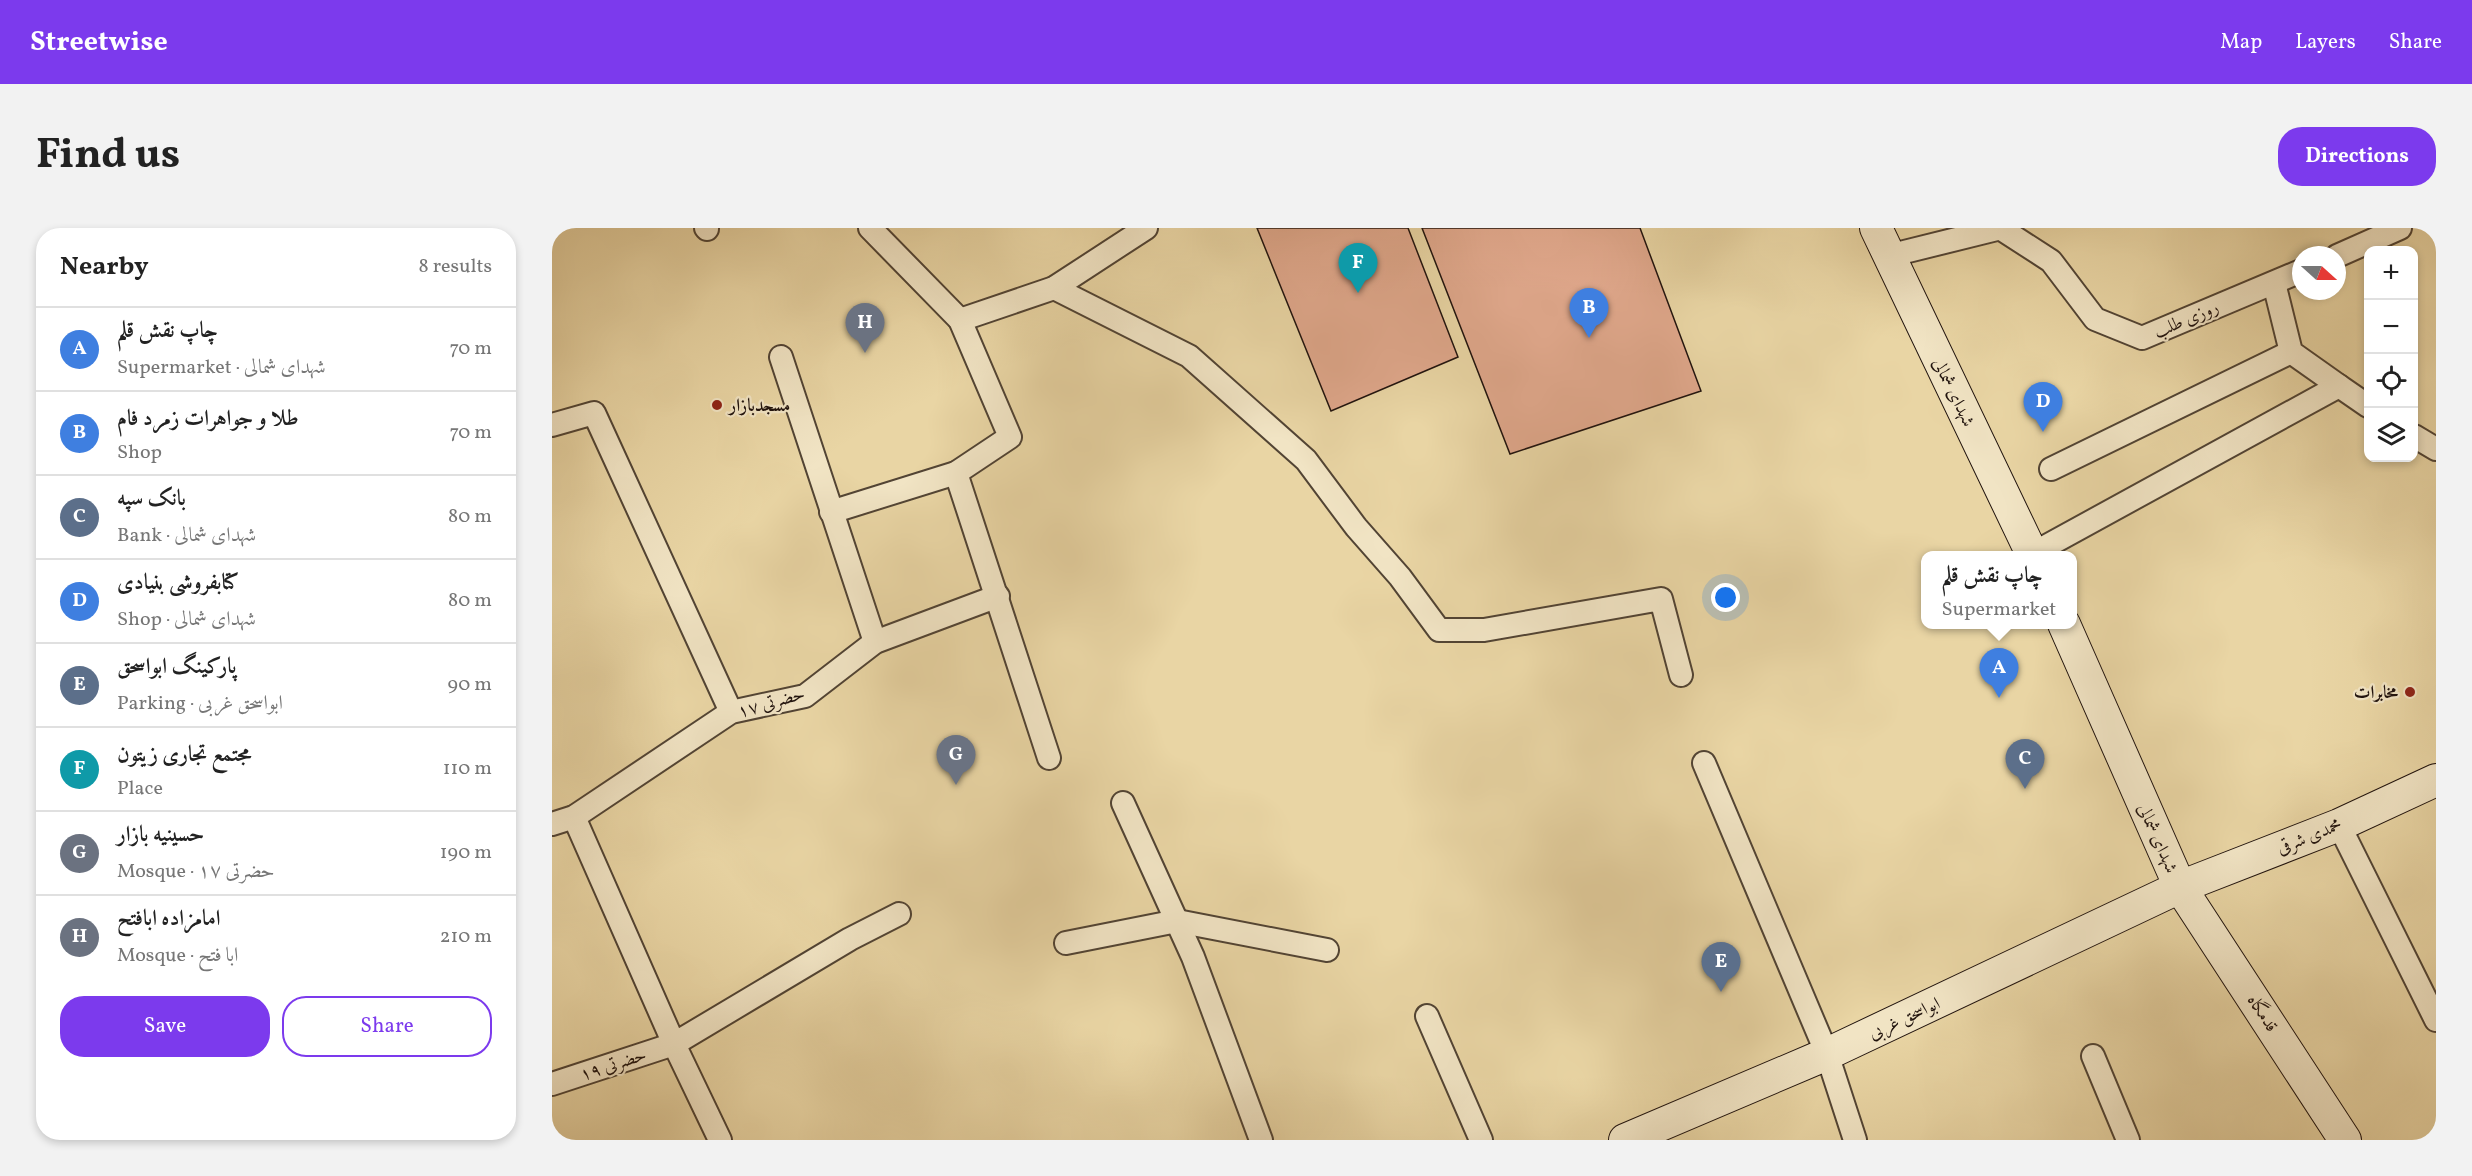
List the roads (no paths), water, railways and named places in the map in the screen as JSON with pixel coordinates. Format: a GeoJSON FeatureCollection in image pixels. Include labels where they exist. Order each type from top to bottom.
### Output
{"type":"FeatureCollection","features":[{"type":"Feature","properties":{"kind":"main road","name":"شهدای شمالی"},"geometry":{"type":"LineString","coordinates":[[1882,242],[2032,551]]}},
{"type":"Feature","properties":{"kind":"main road","name":"شهدای شمالی"},"geometry":{"type":"LineString","coordinates":[[2066,629],[2180,887]]}},
{"type":"Feature","properties":{"kind":"main road","name":"محمدی شرقی"},"geometry":{"type":"LineString","coordinates":[[2180,887],[2339,825],[2436,780]]}},
{"type":"Feature","properties":{"kind":"main road","name":"ابواسحق غربی"},"geometry":{"type":"LineString","coordinates":[[1629,1139],[1827,1054],[2180,887]]}},
{"type":"Feature","properties":{"kind":"main road","name":"قدمگاه"},"geometry":{"type":"LineString","coordinates":[[2180,887],[2335,1137]]}},
{"type":"Feature","properties":{"kind":"street"},"geometry":{"type":"LineString","coordinates":[[831,512],[956,473],[1010,437],[960,320],[870,228]]}},
{"type":"Feature","properties":{"kind":"street"},"geometry":{"type":"LineString","coordinates":[[960,320],[1054,288],[1146,228]]}},
{"type":"Feature","properties":{"kind":"street"},"geometry":{"type":"LineString","coordinates":[[1882,242],[2000,228]]}},
{"type":"Feature","properties":{"kind":"street","name":"روزی طلب"},"geometry":{"type":"LineString","coordinates":[[2000,228],[2051,261],[2095,319],[2142,338],[2292,275]]}},
{"type":"Feature","properties":{"kind":"street"},"geometry":{"type":"LineString","coordinates":[[2346,252],[2400,228]]}},
{"type":"Feature","properties":{"kind":"street"},"geometry":{"type":"LineString","coordinates":[[2274,283],[2291,352],[2364,403]]}},
{"type":"Feature","properties":{"kind":"street"},"geometry":{"type":"LineString","coordinates":[[1054,288],[1189,356],[1306,460],[1356,527],[1400,577],[1438,630],[1484,630],[1660,599],[1681,675]]}},
{"type":"Feature","properties":{"kind":"street"},"geometry":{"type":"LineString","coordinates":[[2051,469],[2291,352]]}},
{"type":"Feature","properties":{"kind":"street"},"geometry":{"type":"LineString","coordinates":[[781,357],[875,642]]}},
{"type":"Feature","properties":{"kind":"street"},"geometry":{"type":"LineString","coordinates":[[2038,551],[2339,386]]}},
{"type":"Feature","properties":{"kind":"street"},"geometry":{"type":"LineString","coordinates":[[552,425],[594,413],[731,712]]}},
{"type":"Feature","properties":{"kind":"street"},"geometry":{"type":"LineString","coordinates":[[2418,438],[2436,449]]}},
{"type":"Feature","properties":{"kind":"street"},"geometry":{"type":"LineString","coordinates":[[956,473],[998,596],[1049,759]]}},
{"type":"Feature","properties":{"kind":"street","name":"حضرتی ۱۷"},"geometry":{"type":"LineString","coordinates":[[552,824],[574,818],[731,712],[805,696],[875,642],[998,596]]}},
{"type":"Feature","properties":{"kind":"street"},"geometry":{"type":"LineString","coordinates":[[1704,763],[1827,1054],[1855,1140]]}},
{"type":"Feature","properties":{"kind":"street"},"geometry":{"type":"LineString","coordinates":[[1123,803],[1193,957],[1261,1140]]}},
{"type":"Feature","properties":{"kind":"street"},"geometry":{"type":"LineString","coordinates":[[574,818],[674,1044],[720,1140]]}},
{"type":"Feature","properties":{"kind":"street"},"geometry":{"type":"LineString","coordinates":[[2339,825],[2436,1020]]}},
{"type":"Feature","properties":{"kind":"street","name":"حضرتی ۱۹"},"geometry":{"type":"LineString","coordinates":[[552,1084],[674,1044],[850,939],[899,914]]}},
{"type":"Feature","properties":{"kind":"street"},"geometry":{"type":"LineString","coordinates":[[1066,943],[1177,921],[1327,950]]}},
{"type":"Feature","properties":{"kind":"street"},"geometry":{"type":"LineString","coordinates":[[1427,1016],[1481,1140]]}},
{"type":"Feature","properties":{"kind":"street"},"geometry":{"type":"LineString","coordinates":[[2092,1056],[2128,1140]]}},
{"type":"Feature","properties":{"kind":"place","name":"مجتمع تجاری زیتون"},"geometry":{"type":"Point","coordinates":[1358,293]}},
{"type":"Feature","properties":{"kind":"place","name":"طلا و جواهرات زمرد فام"},"geometry":{"type":"Point","coordinates":[1589,338]}},
{"type":"Feature","properties":{"kind":"place","name":"امامزاده ابافتح"},"geometry":{"type":"Point","coordinates":[865,353]}},
{"type":"Feature","properties":{"kind":"place","name":"مسجدبازار"},"geometry":{"type":"Point","coordinates":[717,405]}},
{"type":"Feature","properties":{"kind":"place","name":"کتابفروشی بنیادی"},"geometry":{"type":"Point","coordinates":[2043,432]}},
{"type":"Feature","properties":{"kind":"place","name":"مخابرات"},"geometry":{"type":"Point","coordinates":[2410,692]}},
{"type":"Feature","properties":{"kind":"place","name":"چاپ نقش قلم"},"geometry":{"type":"Point","coordinates":[1999,698]}},
{"type":"Feature","properties":{"kind":"place","name":"حسینیه بازار"},"geometry":{"type":"Point","coordinates":[956,785]}},
{"type":"Feature","properties":{"kind":"place","name":"بانک سپه"},"geometry":{"type":"Point","coordinates":[2025,789]}},
{"type":"Feature","properties":{"kind":"place","name":"پارکینگ ابواسحق"},"geometry":{"type":"Point","coordinates":[1721,992]}}]}
